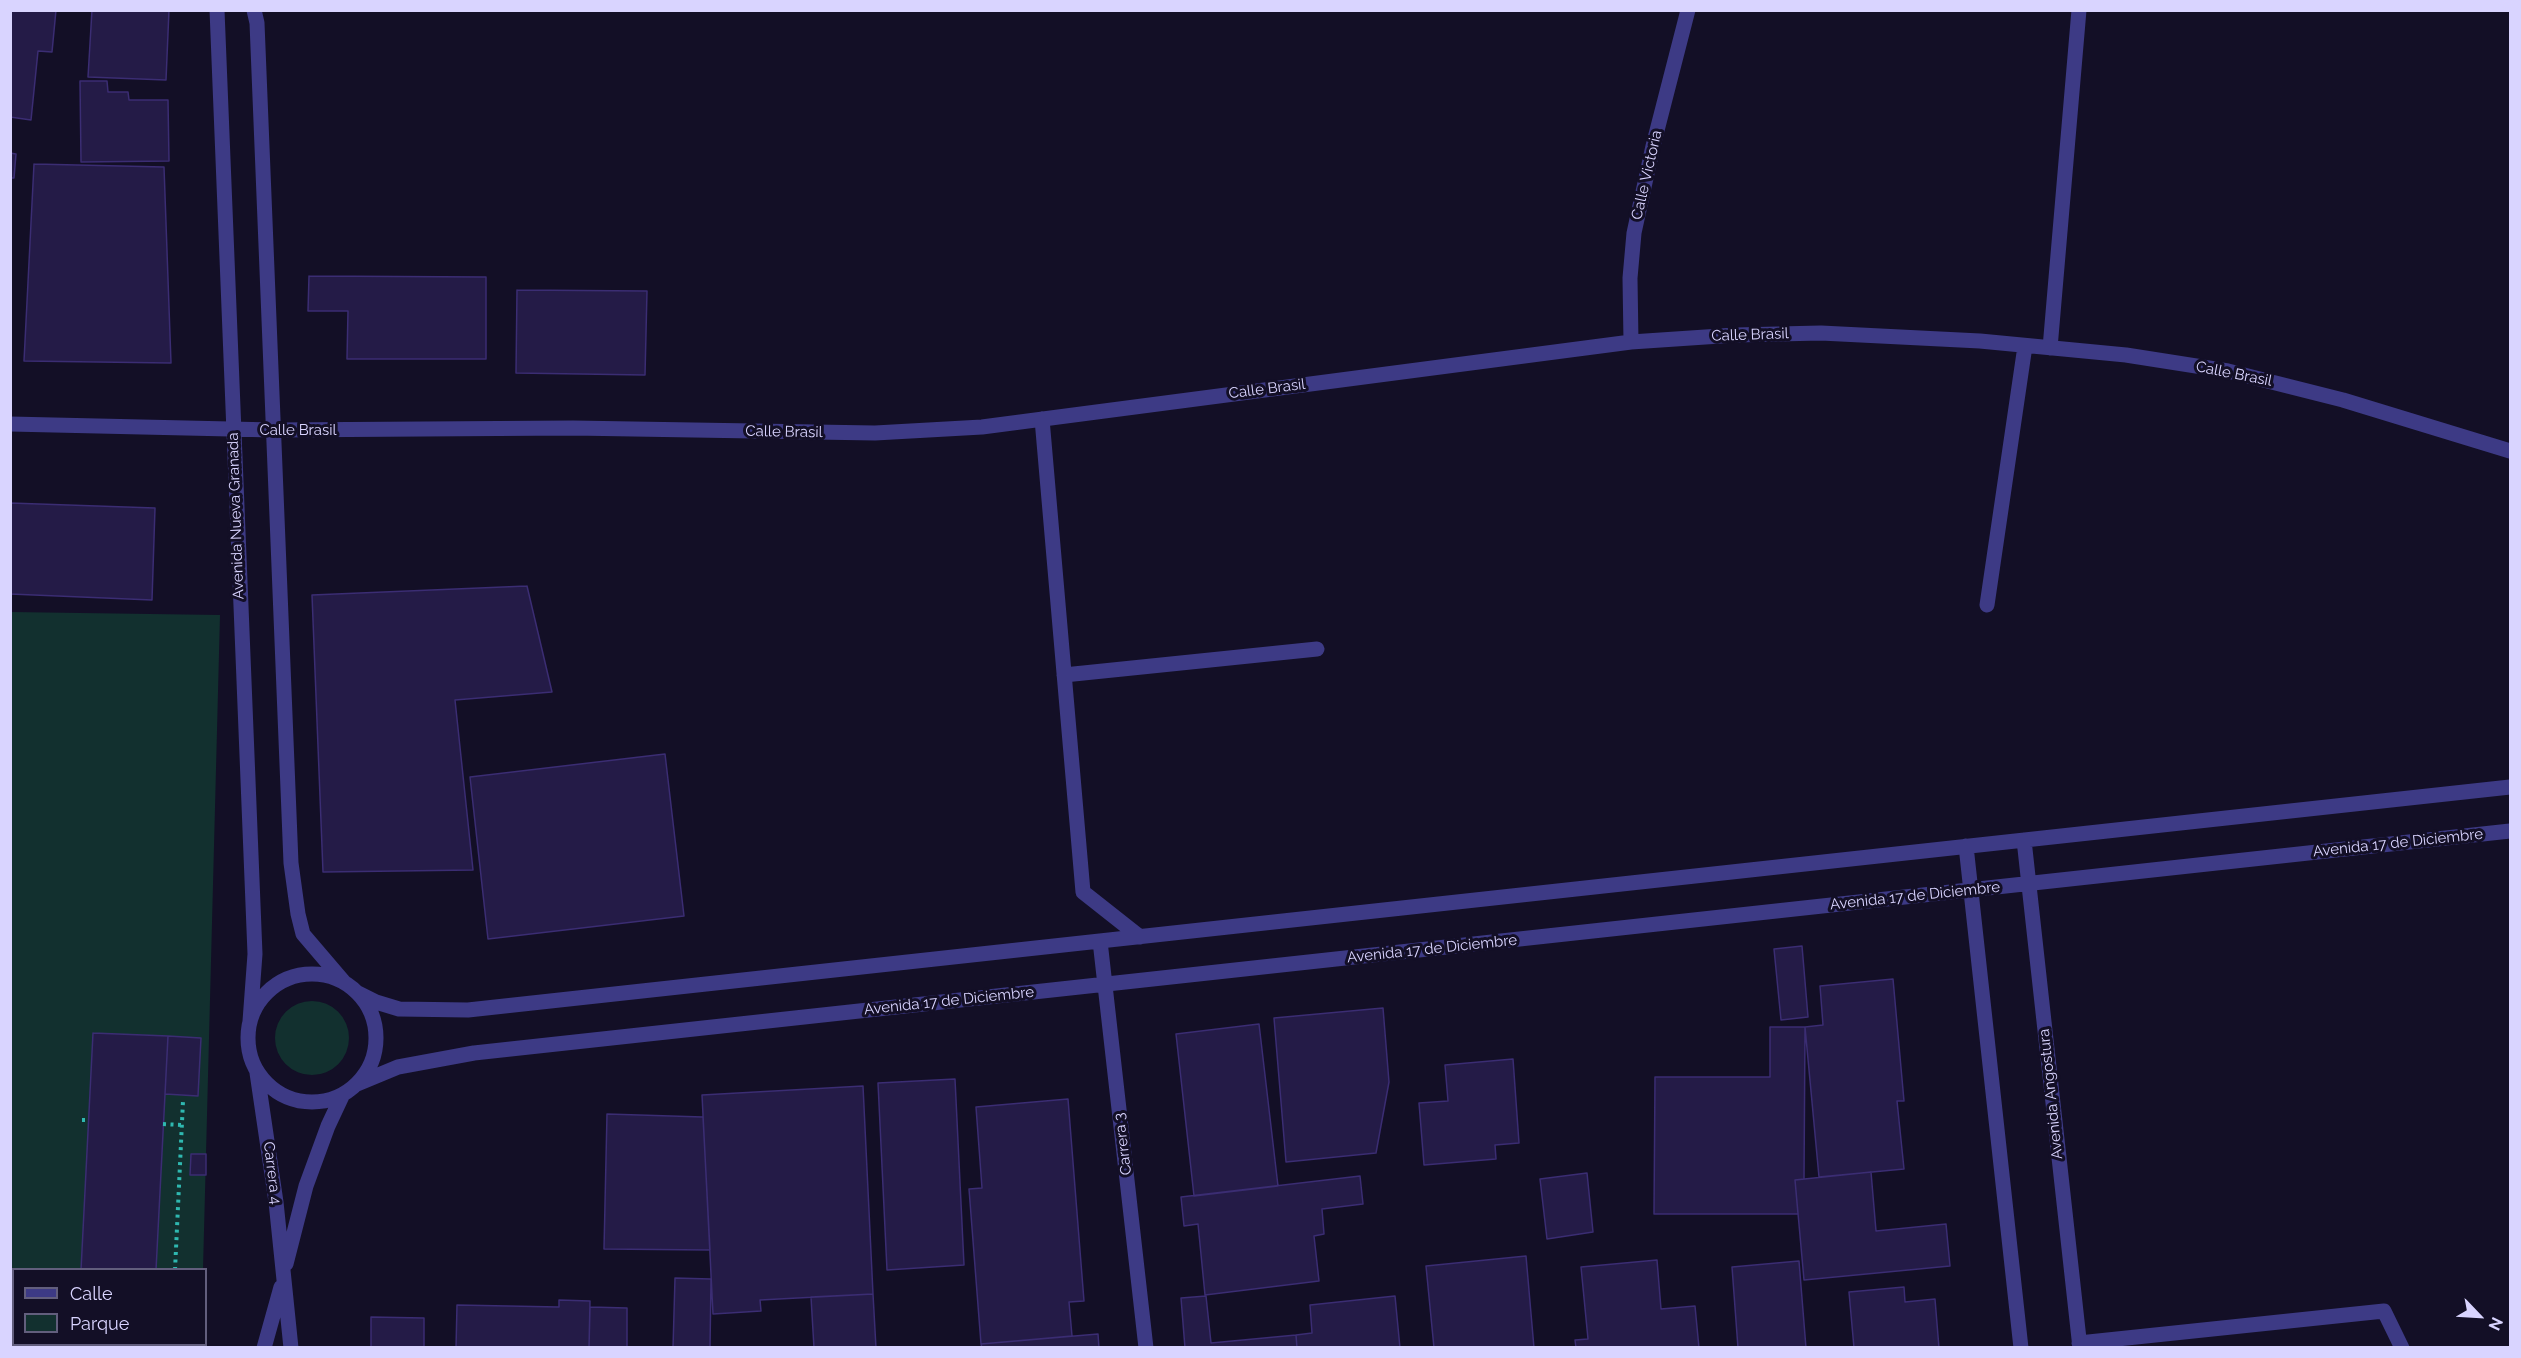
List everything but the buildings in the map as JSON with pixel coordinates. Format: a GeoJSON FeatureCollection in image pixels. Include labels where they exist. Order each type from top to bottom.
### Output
{"type":"FeatureCollection","features":[{"type":"Feature","properties":{"kind":"street","name":"Avenida Nueva Granada"},"geometry":{"type":"LineString","coordinates":[[217,10],[232,429],[255,954],[250,1021]]}},
{"type":"Feature","properties":{"kind":"street"},"geometry":{"type":"LineString","coordinates":[[254,10],[257,23],[291,863],[303,934],[344,982],[358,993],[376,1002],[399,1009],[468,1010],[2511,787]]}},
{"type":"Feature","properties":{"kind":"street","name":"Calle Victoria"},"geometry":{"type":"LineString","coordinates":[[1631,342],[1630,278],[1634,232],[1653,146],[1688,10]]}},
{"type":"Feature","properties":{"kind":"street"},"geometry":{"type":"LineString","coordinates":[[2050,348],[2079,10]]}},
{"type":"Feature","properties":{"kind":"street","name":"Calle Brasil"},"geometry":{"type":"LineString","coordinates":[[10,424],[274,430],[573,428],[875,433],[982,427],[1631,342],[1735,335],[1821,333],[1980,341],[2126,355],[2228,371],[2333,398],[2511,451]]}},
{"type":"Feature","properties":{"kind":"street"},"geometry":{"type":"LineString","coordinates":[[1988,605],[2025,346]]}},
{"type":"Feature","properties":{"kind":"street"},"geometry":{"type":"LineString","coordinates":[[1042,419],[1083,892],[1140,936]]}},
{"type":"Feature","properties":{"kind":"street"},"geometry":{"type":"LineString","coordinates":[[1064,675],[1317,649]]}},
{"type":"Feature","properties":{"kind":"street","name":"Avenida 17 de Diciembre"},"geometry":{"type":"LineString","coordinates":[[357,1084],[398,1067],[474,1053],[2511,831]]}},
{"type":"Feature","properties":{"kind":"street","name":"Avenida Angostura"},"geometry":{"type":"LineString","coordinates":[[2024,840],[2079,1345]]}},
{"type":"Feature","properties":{"kind":"street"},"geometry":{"type":"LineString","coordinates":[[1966,846],[2021,1347]]}},
{"type":"Feature","properties":{"kind":"street","name":"Carrera 3"},"geometry":{"type":"LineString","coordinates":[[1100,941],[1146,1347]]}},
{"type":"Feature","properties":{"kind":"street"},"geometry":{"type":"LineString","coordinates":[[344,982],[329,975],[296,976],[280,982],[267,992],[256,1006],[250,1021],[249,1046],[256,1070],[279,1094],[311,1103],[328,1101],[344,1094],[357,1084],[367,1071],[374,1055],[376,1038],[374,1022],[368,1006],[358,993]]}},
{"type":"Feature","properties":{"kind":"street","name":"Carrera 4"},"geometry":{"type":"LineString","coordinates":[[256,1070],[267,1136],[291,1347]]}},
{"type":"Feature","properties":{"kind":"street","name":"Carrera 4"},"geometry":{"type":"LineString","coordinates":[[283,1276],[306,1186],[328,1126],[344,1094]]}},
{"type":"Feature","properties":{"kind":"street"},"geometry":{"type":"LineString","coordinates":[[264,1347],[283,1276]]}},
{"type":"Feature","properties":{"kind":"street"},"geometry":{"type":"LineString","coordinates":[[2079,1345],[2384,1311],[2402,1347]]}},
{"type":"Feature","properties":{"kind":"path"},"geometry":{"type":"LineString","coordinates":[[175,1268],[183,1101]]}},
{"type":"Feature","properties":{"kind":"path"},"geometry":{"type":"LineString","coordinates":[[82,1120],[89,1120]]}},
{"type":"Feature","properties":{"kind":"path"},"geometry":{"type":"LineString","coordinates":[[164,1124],[182,1125]]}},
{"type":"Feature","properties":{"kind":"green space"},"geometry":{"type":"Polygon","coordinates":[[[11,612],[220,615],[203,1268],[12,1268],[12,1346],[201,1347],[11,1348],[11,612]]]}},
{"type":"Feature","properties":{"kind":"green space"},"geometry":{"type":"Polygon","coordinates":[[[312,1001],[333,1007],[343,1017],[349,1038],[343,1059],[333,1069],[312,1075],[291,1069],[281,1059],[275,1038],[281,1017],[291,1007],[312,1001]]]}}]}
